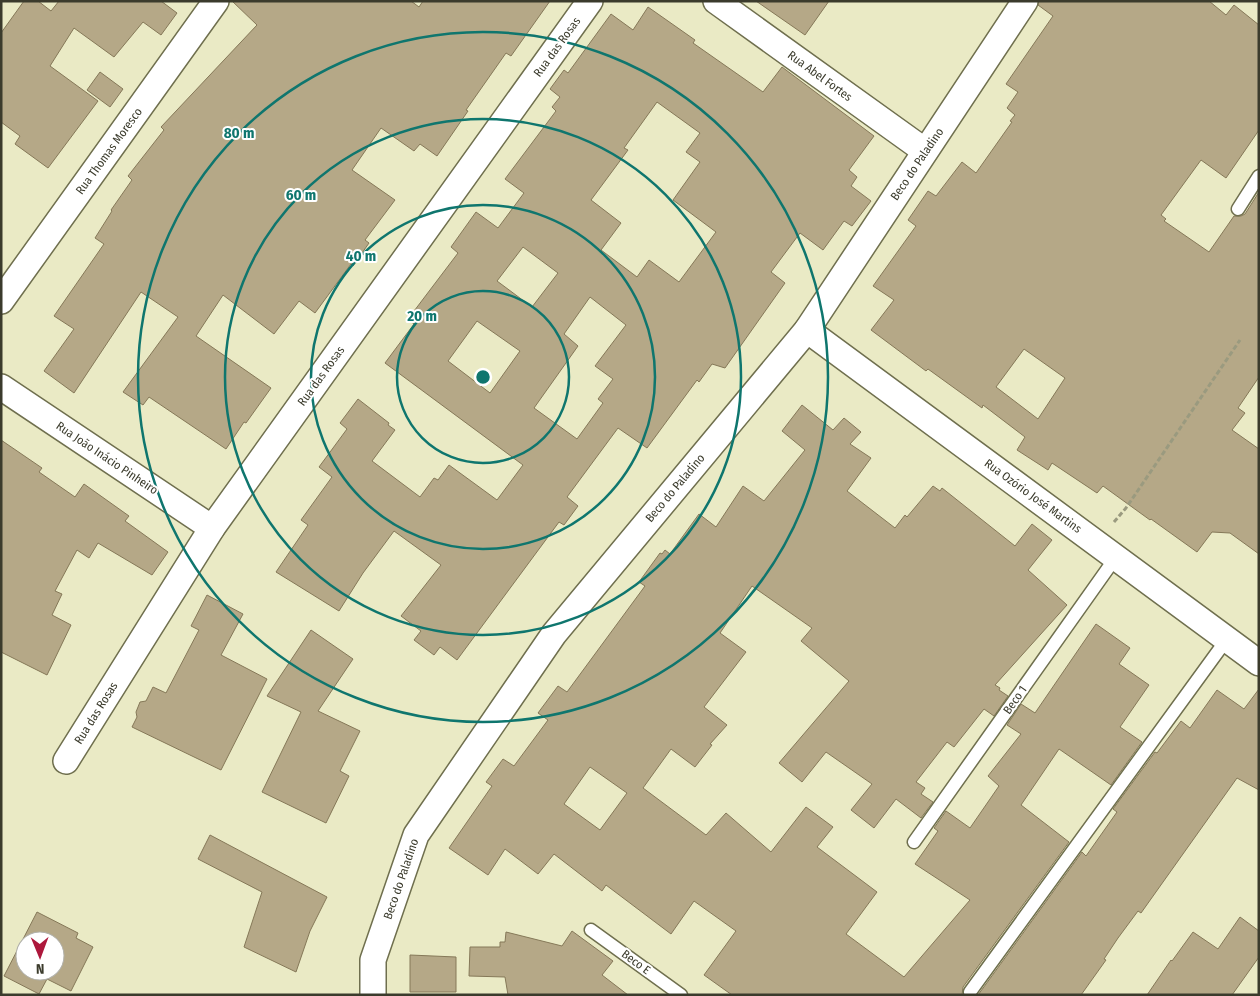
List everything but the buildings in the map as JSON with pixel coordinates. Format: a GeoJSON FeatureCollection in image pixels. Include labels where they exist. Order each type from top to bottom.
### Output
{"type":"FeatureCollection","features":[{"type":"Feature","properties":{"kind":"street","name":"Rua Thomas Moresco"},"geometry":{"type":"LineString","coordinates":[[1,301],[216,1]]}},
{"type":"Feature","properties":{"kind":"street","name":"Rua das Rosas"},"geometry":{"type":"LineString","coordinates":[[66,761],[212,528],[590,1]]}},
{"type":"Feature","properties":{"kind":"street","name":"Rua Abel Fortes"},"geometry":{"type":"LineString","coordinates":[[716,1],[925,151]]}},
{"type":"Feature","properties":{"kind":"street","name":"Beco do Paladino"},"geometry":{"type":"LineString","coordinates":[[373,995],[373,960],[416,835],[554,634],[807,330],[1026,1]]}},
{"type":"Feature","properties":{"kind":"street","name":"Rua Ozório José Martins"},"geometry":{"type":"LineString","coordinates":[[807,330],[1259,663]]}},
{"type":"Feature","properties":{"kind":"street","name":"Rua João Inácio Pinheiro"},"geometry":{"type":"LineString","coordinates":[[1,387],[212,528]]}},
{"type":"Feature","properties":{"kind":"lane"},"geometry":{"type":"LineString","coordinates":[[1238,208],[1259,176]]}},
{"type":"Feature","properties":{"kind":"lane","name":"Beco 1"},"geometry":{"type":"LineString","coordinates":[[914,842],[1106,550]]}},
{"type":"Feature","properties":{"kind":"lane"},"geometry":{"type":"LineString","coordinates":[[970,992],[1227,640]]}},
{"type":"Feature","properties":{"kind":"lane","name":"Beco E"},"geometry":{"type":"LineString","coordinates":[[591,930],[681,995]]}},
{"type":"Feature","properties":{"kind":"path"},"geometry":{"type":"LineString","coordinates":[[1106,550],[1126,508],[1240,340]]}}]}
